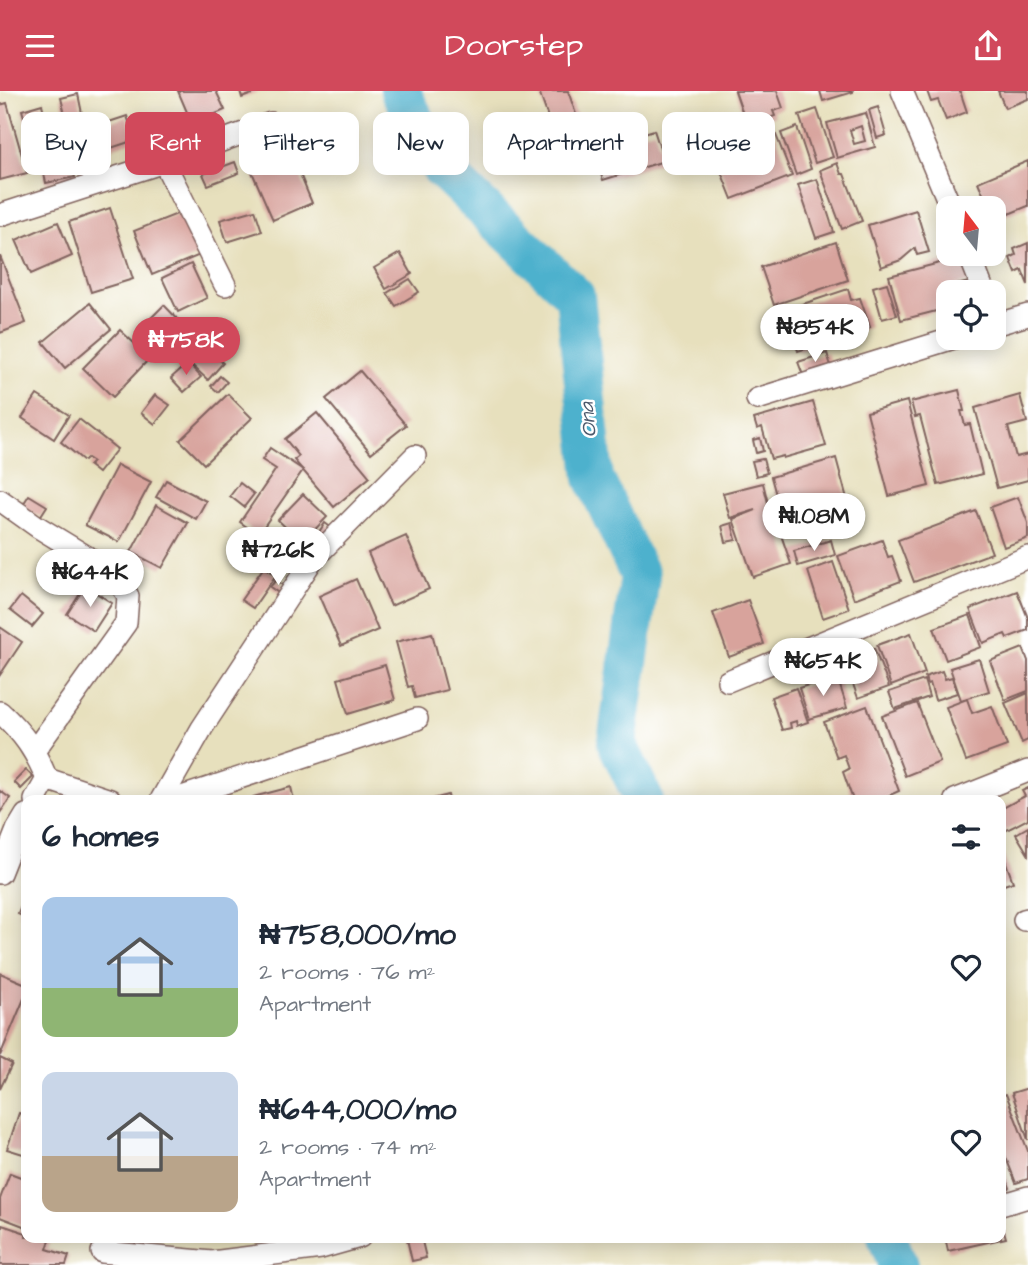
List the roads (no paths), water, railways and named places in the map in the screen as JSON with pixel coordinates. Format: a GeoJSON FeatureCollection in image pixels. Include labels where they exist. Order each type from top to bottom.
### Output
{"type":"FeatureCollection","features":[{"type":"Feature","properties":{"kind":"street"},"geometry":{"type":"LineString","coordinates":[[902,91],[946,196]]}},
{"type":"Feature","properties":{"kind":"street"},"geometry":{"type":"LineString","coordinates":[[0,215],[125,175]]}},
{"type":"Feature","properties":{"kind":"street"},"geometry":{"type":"LineString","coordinates":[[170,175],[225,285]]}},
{"type":"Feature","properties":{"kind":"street"},"geometry":{"type":"LineString","coordinates":[[1006,320],[1028,315]]}},
{"type":"Feature","properties":{"kind":"street"},"geometry":{"type":"LineString","coordinates":[[757,399],[936,344]]}},
{"type":"Feature","properties":{"kind":"street"},"geometry":{"type":"LineString","coordinates":[[164,795],[202,728],[313,559],[415,456]]}},
{"type":"Feature","properties":{"kind":"street"},"geometry":{"type":"LineString","coordinates":[[0,501],[102,566],[118,580],[128,596],[126,623],[35,750]]}},
{"type":"Feature","properties":{"kind":"street"},"geometry":{"type":"LineString","coordinates":[[728,681],[1028,557]]}},
{"type":"Feature","properties":{"kind":"street"},"geometry":{"type":"LineString","coordinates":[[0,712],[35,750],[47,779],[95,795]]}},
{"type":"Feature","properties":{"kind":"street"},"geometry":{"type":"LineString","coordinates":[[188,795],[417,719]]}},
{"type":"Feature","properties":{"kind":"street"},"geometry":{"type":"LineString","coordinates":[[968,795],[1028,771]]}},
{"type":"Feature","properties":{"kind":"street"},"geometry":{"type":"LineString","coordinates":[[38,795],[47,779]]}},
{"type":"Feature","properties":{"kind":"street"},"geometry":{"type":"LineString","coordinates":[[0,873],[21,823]]}},
{"type":"Feature","properties":{"kind":"street"},"geometry":{"type":"LineString","coordinates":[[1006,1204],[1028,1197]]}},
{"type":"Feature","properties":{"kind":"street"},"geometry":{"type":"LineString","coordinates":[[102,1251],[212,1262],[321,1257],[348,1243]]}},
{"type":"Feature","properties":{"kind":"waterway","name":"Ona"},"geometry":{"type":"LineString","coordinates":[[400,91],[440,167],[575,296],[594,478],[640,576],[617,743],[642,795]]}},
{"type":"Feature","properties":{"kind":"waterway","name":"Ona"},"geometry":{"type":"LineString","coordinates":[[889,1243],[898,1265]]}}]}
